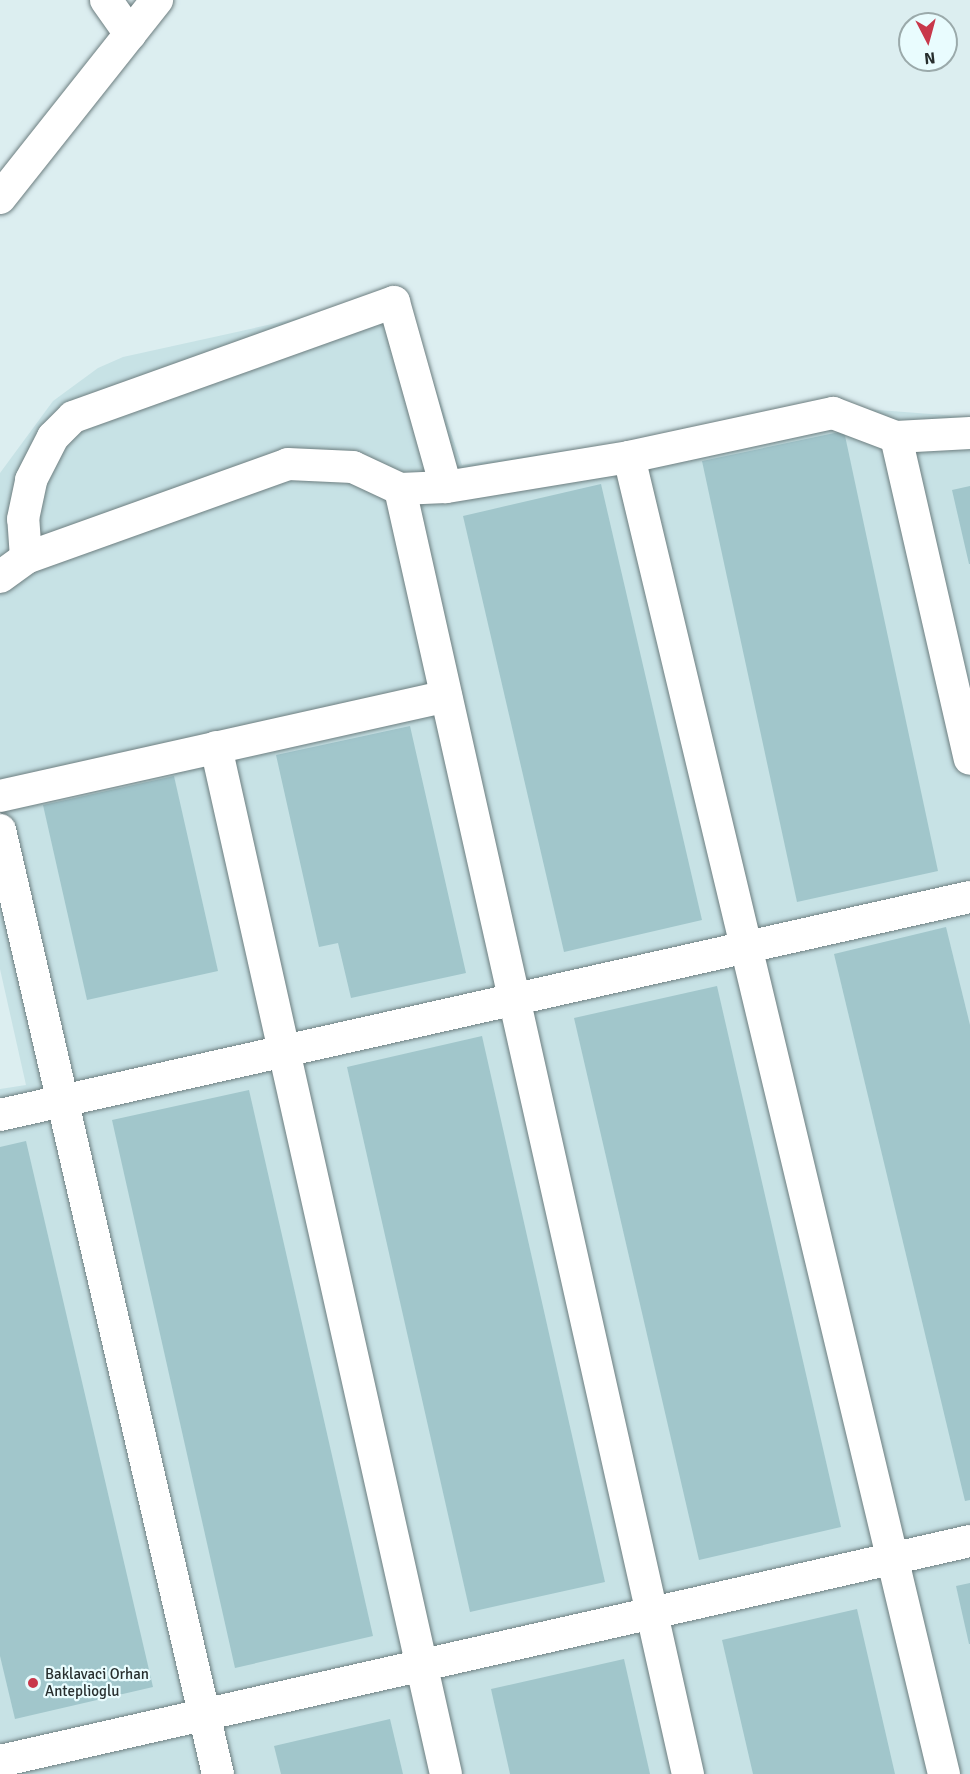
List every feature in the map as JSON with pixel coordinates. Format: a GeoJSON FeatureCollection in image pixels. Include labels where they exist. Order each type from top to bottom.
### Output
{"type":"FeatureCollection","features":[{"type":"Feature","properties":{"kind":"street"},"geometry":{"type":"LineString","coordinates":[[106,0],[130,34]]}},
{"type":"Feature","properties":{"kind":"street"},"geometry":{"type":"LineString","coordinates":[[0,198],[157,0]]}},
{"type":"Feature","properties":{"kind":"street"},"geometry":{"type":"LineString","coordinates":[[26,558],[23,519],[31,480],[52,437],[73,417],[394,302],[446,487]]}},
{"type":"Feature","properties":{"kind":"street"},"geometry":{"type":"LineString","coordinates":[[0,577],[26,558],[288,464],[353,467],[400,489],[446,487],[629,457],[833,413],[896,437],[970,433]]}},
{"type":"Feature","properties":{"kind":"street"},"geometry":{"type":"LineString","coordinates":[[896,437],[970,759]]}},
{"type":"Feature","properties":{"kind":"street"},"geometry":{"type":"LineString","coordinates":[[629,457],[944,1774]]}},
{"type":"Feature","properties":{"kind":"street"},"geometry":{"type":"LineString","coordinates":[[400,489],[688,1774]]}},
{"type":"Feature","properties":{"kind":"street"},"geometry":{"type":"LineString","coordinates":[[0,796],[446,696]]}},
{"type":"Feature","properties":{"kind":"street"},"geometry":{"type":"LineString","coordinates":[[216,747],[446,1774]]}},
{"type":"Feature","properties":{"kind":"street"},"geometry":{"type":"LineString","coordinates":[[0,830],[6,881],[63,1101],[218,1774]]}},
{"type":"Feature","properties":{"kind":"street"},"geometry":{"type":"LineString","coordinates":[[0,1115],[970,897]]}},
{"type":"Feature","properties":{"kind":"street"},"geometry":{"type":"LineString","coordinates":[[0,1761],[970,1541]]}},
{"type":"Feature","properties":{"kind":"shaded area"},"geometry":{"type":"Polygon","coordinates":[[[404,295],[462,465],[865,409],[970,417],[970,1774],[0,1774],[0,1089],[26,1085],[0,969],[0,473],[53,401],[98,368],[123,357],[404,295]]]}},
{"type":"Feature","properties":{"kind":"building"},"geometry":{"type":"Polygon","coordinates":[[[844,431],[938,871],[797,902],[702,461],[844,431]]]}},
{"type":"Feature","properties":{"kind":"building"},"geometry":{"type":"Polygon","coordinates":[[[601,484],[702,920],[564,952],[463,516],[601,484]]]}},
{"type":"Feature","properties":{"kind":"building"},"geometry":{"type":"Polygon","coordinates":[[[970,486],[970,564],[969,564],[952,490],[970,486]]]}},
{"type":"Feature","properties":{"kind":"building"},"geometry":{"type":"Polygon","coordinates":[[[410,726],[466,973],[351,998],[338,943],[319,947],[276,755],[410,726]]]}},
{"type":"Feature","properties":{"kind":"building"},"geometry":{"type":"Polygon","coordinates":[[[174,776],[218,971],[87,1000],[43,805],[174,776]]]}},
{"type":"Feature","properties":{"kind":"building"},"geometry":{"type":"Polygon","coordinates":[[[946,927],[970,1025],[970,1500],[965,1501],[834,954],[946,927]]]}},
{"type":"Feature","properties":{"kind":"building"},"geometry":{"type":"Polygon","coordinates":[[[717,986],[841,1527],[699,1560],[574,1018],[717,986]]]}},
{"type":"Feature","properties":{"kind":"building"},"geometry":{"type":"Polygon","coordinates":[[[482,1036],[605,1582],[470,1612],[347,1067],[482,1036]]]}},
{"type":"Feature","properties":{"kind":"building"},"geometry":{"type":"Polygon","coordinates":[[[249,1090],[373,1636],[235,1668],[112,1120],[249,1090]]]}},
{"type":"Feature","properties":{"kind":"building"},"geometry":{"type":"Polygon","coordinates":[[[26,1141],[153,1687],[15,1719],[0,1656],[0,1147],[26,1141]]]}},
{"type":"Feature","properties":{"kind":"building"},"geometry":{"type":"Polygon","coordinates":[[[970,1583],[970,1644],[969,1644],[956,1586],[970,1583]]]}},
{"type":"Feature","properties":{"kind":"building"},"geometry":{"type":"Polygon","coordinates":[[[857,1609],[895,1774],[753,1774],[722,1640],[857,1609]]]}},
{"type":"Feature","properties":{"kind":"building"},"geometry":{"type":"Polygon","coordinates":[[[624,1659],[650,1774],[510,1774],[491,1689],[624,1659]]]}},
{"type":"Feature","properties":{"kind":"building"},"geometry":{"type":"Polygon","coordinates":[[[390,1719],[403,1774],[281,1774],[274,1746],[390,1719]]]}},
{"type":"Feature","properties":{"kind":"place","name":"Baklavaci Orhan Anteplioglu"},"geometry":{"type":"Point","coordinates":[33,1683]}}]}
